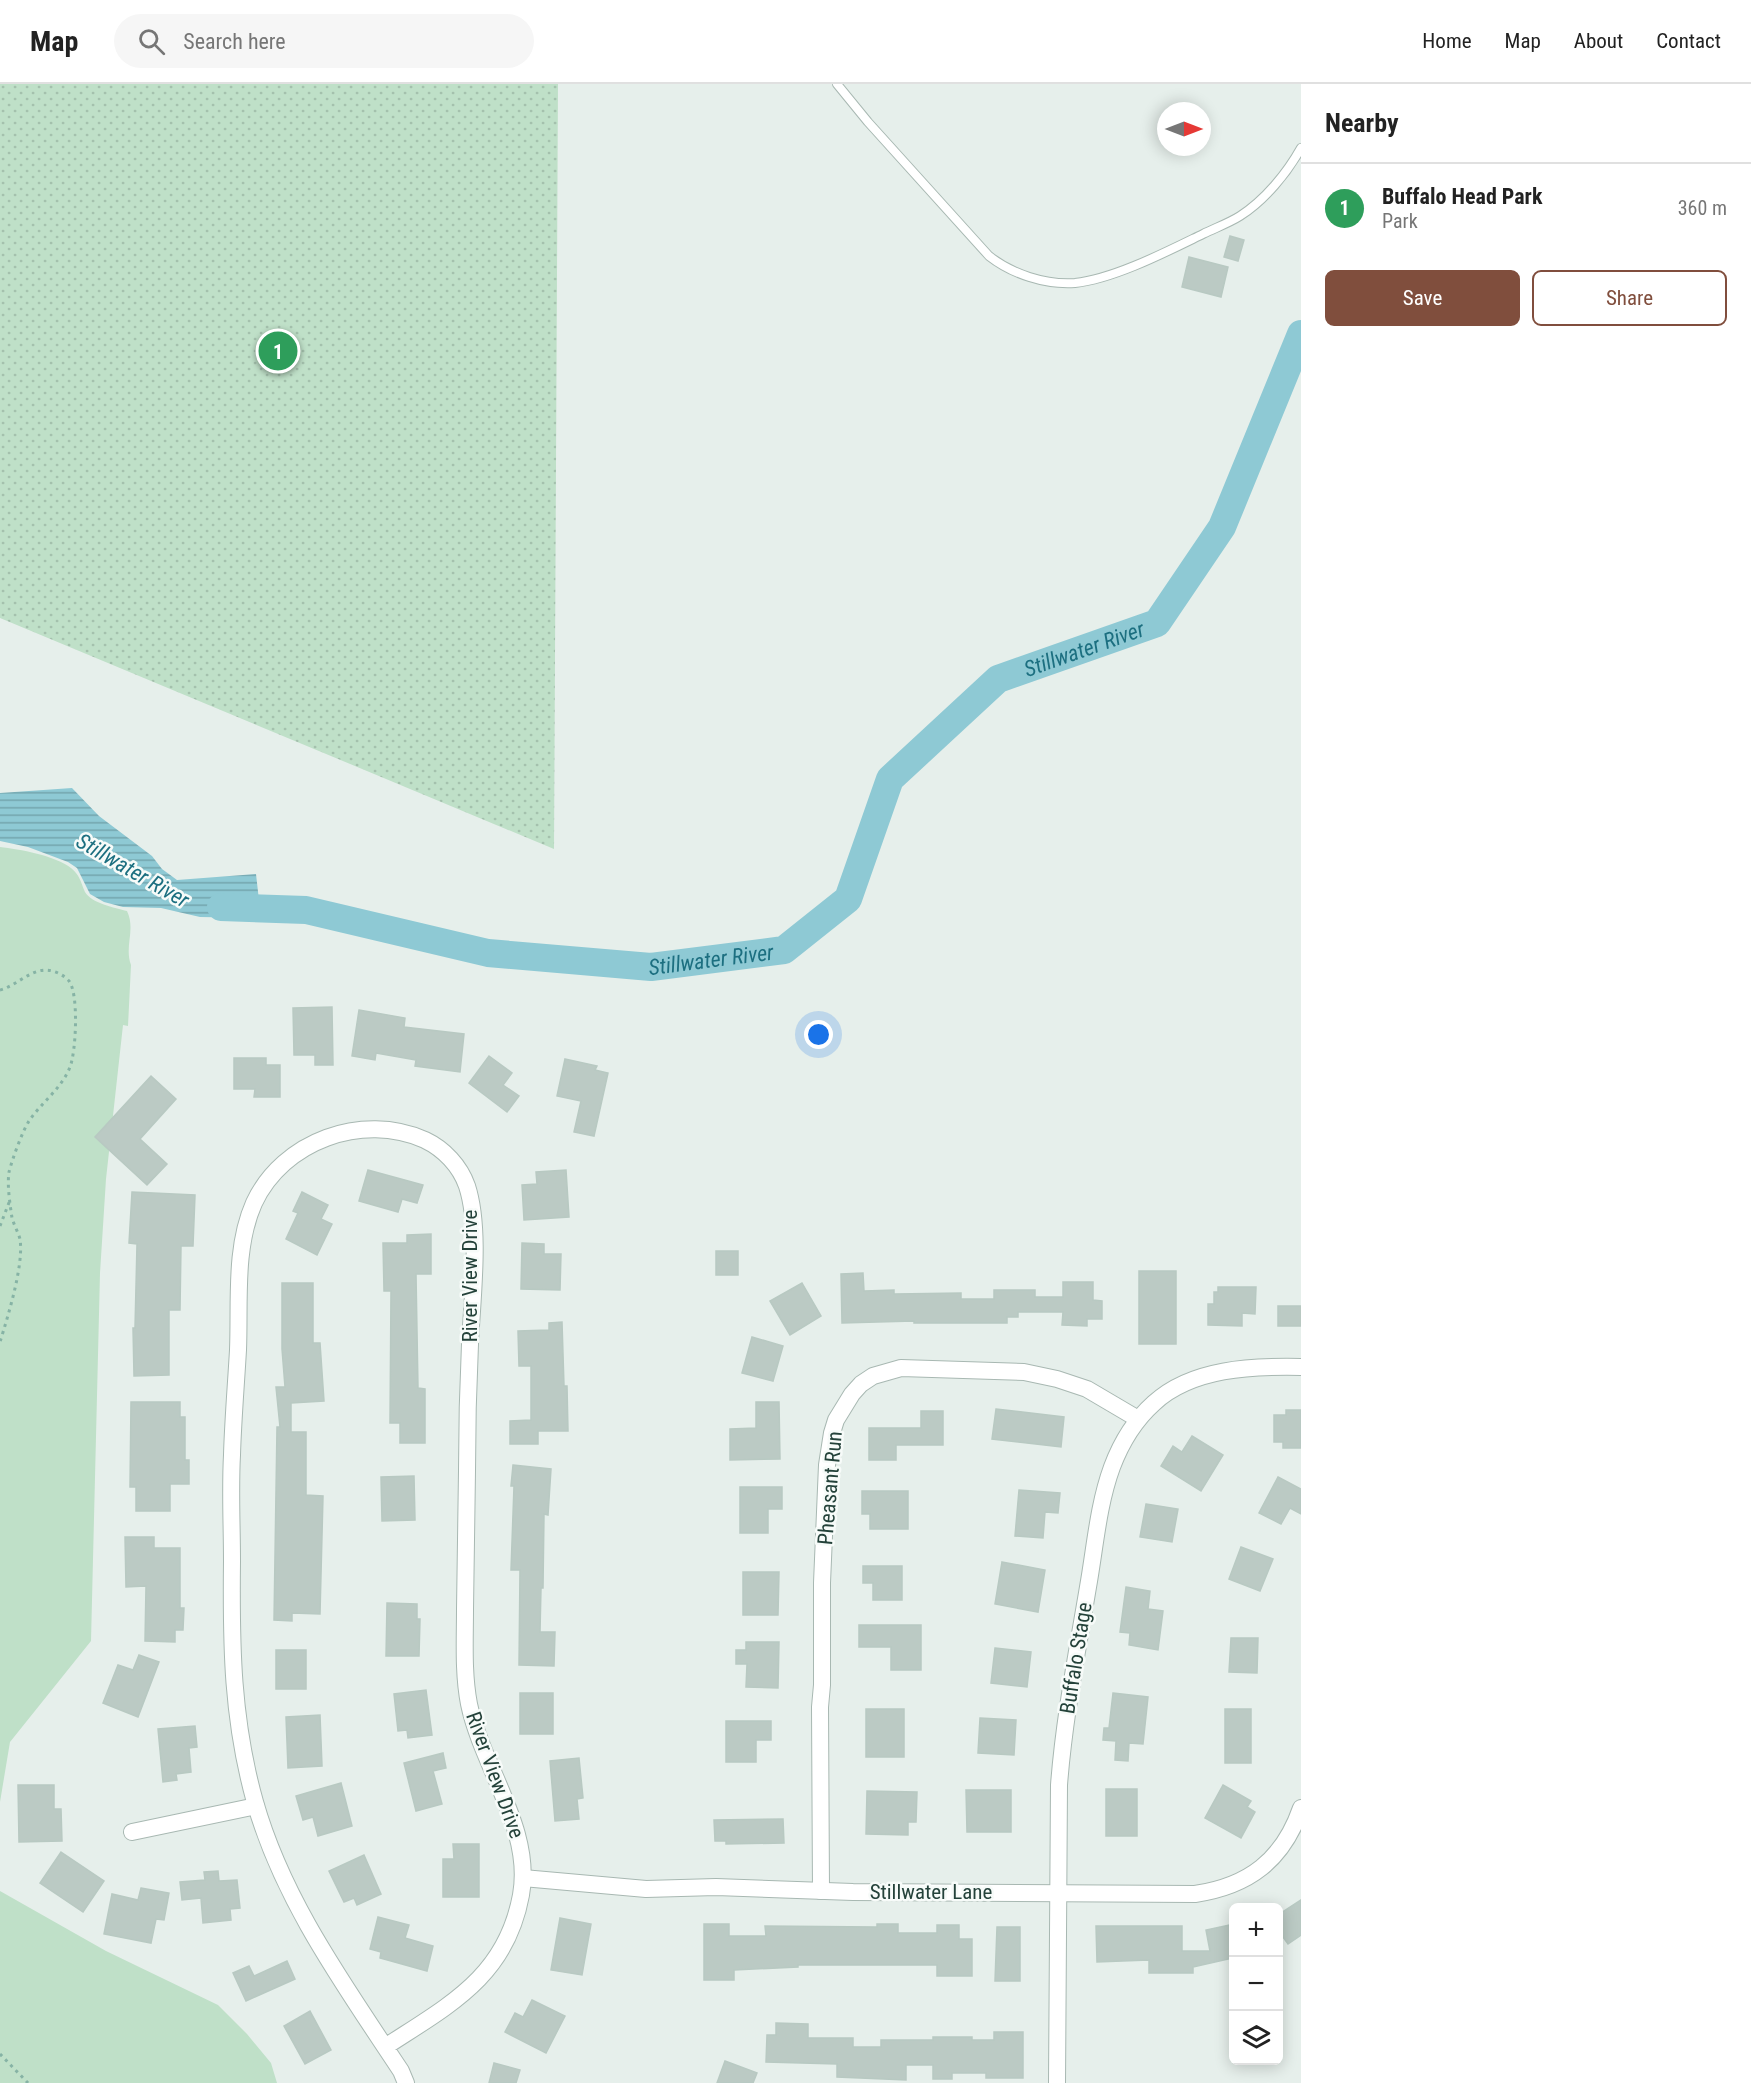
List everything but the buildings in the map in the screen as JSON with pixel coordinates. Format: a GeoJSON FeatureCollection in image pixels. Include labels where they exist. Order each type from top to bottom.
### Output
{"type":"FeatureCollection","features":[{"type":"Feature","properties":{"kind":"street","name":"River View Drive"},"geometry":{"type":"LineString","coordinates":[[386,2047],[460,1996],[493,1965],[514,1923],[523,1878],[523,1861],[518,1838],[476,1730],[466,1684],[466,1478],[474,1271],[470,1199],[462,1173],[454,1162],[433,1144],[408,1134],[353,1131],[327,1136],[302,1148],[280,1166],[254,1203],[244,1233],[240,1265],[231,1461],[232,1675],[238,1726],[256,1806],[279,1870],[346,1988],[386,2047],[406,2083]]}},
{"type":"Feature","properties":{"kind":"street","name":"Pheasant Run"},"geometry":{"type":"LineString","coordinates":[[821,1891],[820,1707],[827,1465],[836,1420],[852,1394],[873,1376],[901,1368],[926,1367],[1024,1372],[1057,1378],[1087,1389],[1138,1419]]}},
{"type":"Feature","properties":{"kind":"street","name":"Buffalo Stage"},"geometry":{"type":"LineString","coordinates":[[1057,2083],[1059,1785],[1063,1736],[1097,1531],[1112,1467],[1120,1448],[1138,1419],[1154,1402],[1169,1392],[1204,1377],[1241,1369],[1301,1367]]}},
{"type":"Feature","properties":{"kind":"street"},"geometry":{"type":"LineString","coordinates":[[132,1832],[256,1806]]}},
{"type":"Feature","properties":{"kind":"street","name":"Stillwater Lane"},"geometry":{"type":"LineString","coordinates":[[523,1878],[645,1889],[716,1887],[821,1891],[1176,1894],[1213,1891],[1246,1879],[1273,1857],[1285,1843],[1301,1808]]}},
{"type":"Feature","properties":{"kind":"lane"},"geometry":{"type":"LineString","coordinates":[[837,84],[868,122],[989,256],[1009,270],[1020,274],[1062,282],[1073,283],[1094,279],[1156,257],[1240,216],[1280,179],[1301,148]]}},
{"type":"Feature","properties":{"kind":"path"},"geometry":{"type":"LineString","coordinates":[[0,1342],[20,1255],[20,1239],[13,1219],[10,1200],[9,1172],[28,1122],[59,1084],[70,1066],[76,1027],[70,982],[55,971],[45,970],[32,974],[1,991]]}},
{"type":"Feature","properties":{"kind":"path"},"geometry":{"type":"LineString","coordinates":[[0,1226],[10,1200]]}},
{"type":"Feature","properties":{"kind":"path"},"geometry":{"type":"LineString","coordinates":[[0,2054],[28,2083]]}},
{"type":"Feature","properties":{"kind":"green space"},"geometry":{"type":"Polygon","coordinates":[[[0,84],[558,84],[554,849],[0,618],[0,84]]]}},
{"type":"Feature","properties":{"kind":"green space"},"geometry":{"type":"Polygon","coordinates":[[[0,847],[37,854],[64,864],[76,873],[85,892],[92,899],[127,911],[130,925],[129,958],[131,965],[128,1026],[123,1025],[106,1179],[100,1273],[91,1641],[10,1742],[0,1802],[0,847]]]}},
{"type":"Feature","properties":{"kind":"green space"},"geometry":{"type":"Polygon","coordinates":[[[0,1891],[106,1951],[218,2005],[247,2034],[271,2063],[277,2083],[0,2083],[0,1891]]]}},
{"type":"Feature","properties":{"kind":"water"},"geometry":{"type":"Polygon","coordinates":[[[72,788],[99,816],[152,856],[162,869],[177,880],[256,874],[261,918],[200,917],[161,908],[123,907],[104,902],[90,894],[77,868],[68,862],[28,847],[0,841],[0,793],[72,788]]]}},
{"type":"Feature","properties":{"kind":"waterway","name":"Stillwater River"},"geometry":{"type":"LineString","coordinates":[[221,907],[306,910],[488,953],[651,967],[784,950],[848,899],[890,779],[998,679],[1157,623],[1222,527],[1301,334]]}},
{"type":"Feature","properties":{"kind":"place","name":"Buffalo Head Park"},"geometry":{"type":"Point","coordinates":[278,351]}}]}
